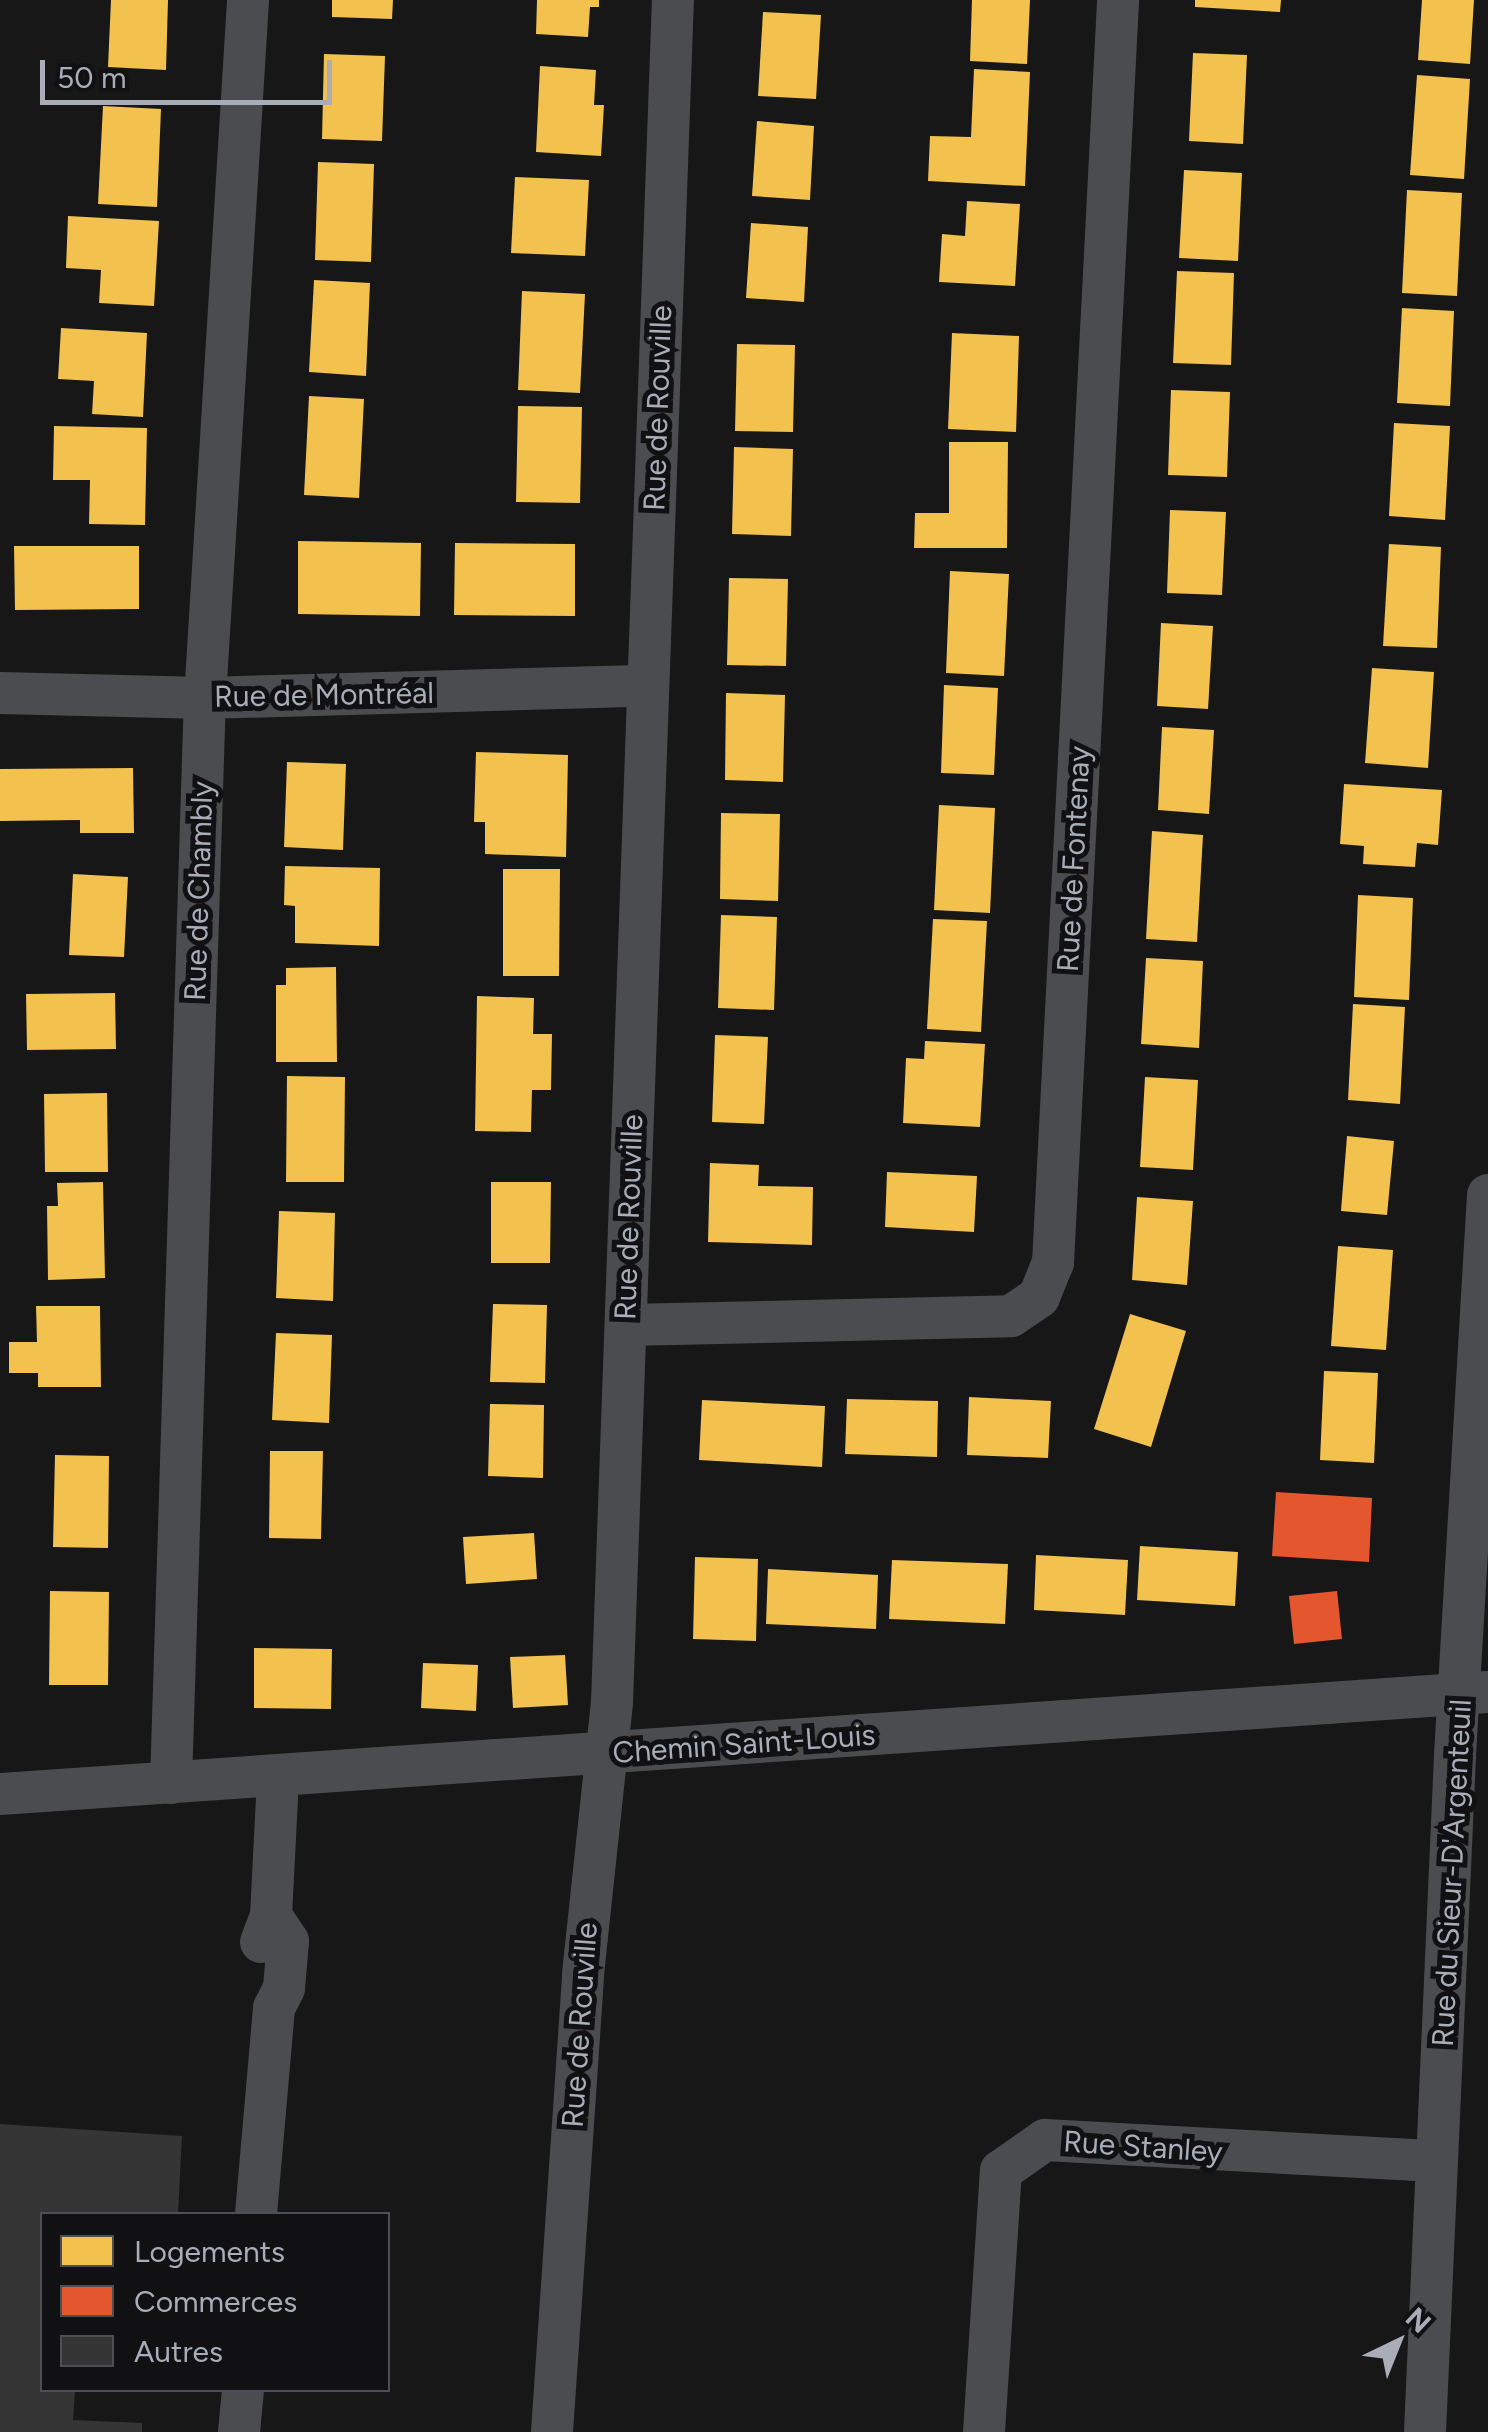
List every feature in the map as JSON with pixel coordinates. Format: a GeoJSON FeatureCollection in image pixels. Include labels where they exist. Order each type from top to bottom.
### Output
{"type":"FeatureCollection","features":[{"type":"Feature","properties":{"kind":"street","name":"Rue de Chambly"},"geometry":{"type":"LineString","coordinates":[[171,1783],[204,698],[248,0]]}},
{"type":"Feature","properties":{"kind":"street","name":"Rue de Rouville"},"geometry":{"type":"LineString","coordinates":[[552,2432],[584,1955],[598,1804],[608,1753],[627,1325],[673,0]]}},
{"type":"Feature","properties":{"kind":"street","name":"Rue de Fontenay"},"geometry":{"type":"LineString","coordinates":[[627,1325],[1011,1316],[1039,1296],[1053,1262],[1118,0]]}},
{"type":"Feature","properties":{"kind":"street","name":"Rue de Montréal"},"geometry":{"type":"LineString","coordinates":[[0,693],[204,698],[648,686]]}},
{"type":"Feature","properties":{"kind":"street","name":"Rue du Sieur-D'Argenteuil"},"geometry":{"type":"LineString","coordinates":[[1425,2432],[1435,2162],[1474,1693],[1488,1194]]}},
{"type":"Feature","properties":{"kind":"street","name":"Chemin Saint-Louis"},"geometry":{"type":"LineString","coordinates":[[0,1794],[1474,1693]]}},
{"type":"Feature","properties":{"kind":"street"},"geometry":{"type":"LineString","coordinates":[[256,2212],[274,2008],[284,1988],[288,1942],[271,1916],[278,1776]]}},
{"type":"Feature","properties":{"kind":"street","name":"Rue Stanley"},"geometry":{"type":"LineString","coordinates":[[984,2432],[1001,2172],[1045,2140],[1435,2162]]}},
{"type":"Feature","properties":{"kind":"street"},"geometry":{"type":"LineString","coordinates":[[239,2432],[242,2392]]}},
{"type":"Feature","properties":{"kind":"building: Logements"},"geometry":{"type":"Polygon","coordinates":[[[111,0],[168,0],[166,70],[108,67],[111,0]]]}},
{"type":"Feature","properties":{"kind":"building: Logements"},"geometry":{"type":"Polygon","coordinates":[[[332,0],[393,0],[392,19],[332,17],[332,0]]]}},
{"type":"Feature","properties":{"kind":"building: Logements"},"geometry":{"type":"Polygon","coordinates":[[[537,0],[599,0],[599,7],[590,7],[588,37],[536,34],[537,0]]]}},
{"type":"Feature","properties":{"kind":"building: Logements"},"geometry":{"type":"Polygon","coordinates":[[[972,0],[1030,0],[1027,64],[970,61],[972,0]]]}},
{"type":"Feature","properties":{"kind":"building: Logements"},"geometry":{"type":"Polygon","coordinates":[[[1195,0],[1281,0],[1280,12],[1195,7],[1195,0]]]}},
{"type":"Feature","properties":{"kind":"building: Logements"},"geometry":{"type":"Polygon","coordinates":[[[1422,0],[1474,0],[1470,64],[1418,60],[1422,0]]]}},
{"type":"Feature","properties":{"kind":"building: Logements"},"geometry":{"type":"Polygon","coordinates":[[[763,12],[821,15],[816,99],[758,96],[763,12]]]}},
{"type":"Feature","properties":{"kind":"building: Logements"},"geometry":{"type":"Polygon","coordinates":[[[1193,53],[1247,55],[1243,144],[1189,141],[1193,53]]]}},
{"type":"Feature","properties":{"kind":"building: Logements"},"geometry":{"type":"Polygon","coordinates":[[[324,54],[385,56],[382,141],[322,139],[324,54]]]}},
{"type":"Feature","properties":{"kind":"building: Logements"},"geometry":{"type":"Polygon","coordinates":[[[540,66],[596,70],[594,105],[604,105],[601,156],[536,152],[540,66]]]}},
{"type":"Feature","properties":{"kind":"building: Logements"},"geometry":{"type":"Polygon","coordinates":[[[974,69],[1030,72],[1025,186],[928,181],[930,136],[971,137],[974,69]]]}},
{"type":"Feature","properties":{"kind":"building: Logements"},"geometry":{"type":"Polygon","coordinates":[[[1417,75],[1470,79],[1464,179],[1410,175],[1417,75]]]}},
{"type":"Feature","properties":{"kind":"building: Logements"},"geometry":{"type":"Polygon","coordinates":[[[103,106],[161,109],[157,207],[98,204],[103,106]]]}},
{"type":"Feature","properties":{"kind":"building: Logements"},"geometry":{"type":"Polygon","coordinates":[[[757,121],[814,126],[810,200],[752,196],[757,121]]]}},
{"type":"Feature","properties":{"kind":"building: Logements"},"geometry":{"type":"Polygon","coordinates":[[[318,162],[374,164],[371,262],[315,260],[318,162]]]}},
{"type":"Feature","properties":{"kind":"building: Logements"},"geometry":{"type":"Polygon","coordinates":[[[1184,170],[1242,173],[1238,261],[1179,258],[1184,170]]]}},
{"type":"Feature","properties":{"kind":"building: Logements"},"geometry":{"type":"Polygon","coordinates":[[[515,177],[589,180],[585,256],[511,253],[515,177]]]}},
{"type":"Feature","properties":{"kind":"building: Logements"},"geometry":{"type":"Polygon","coordinates":[[[1407,190],[1462,193],[1457,296],[1402,293],[1407,190]]]}},
{"type":"Feature","properties":{"kind":"building: Logements"},"geometry":{"type":"Polygon","coordinates":[[[967,201],[1020,204],[1015,286],[939,282],[942,234],[965,236],[967,201]]]}},
{"type":"Feature","properties":{"kind":"building: Logements"},"geometry":{"type":"Polygon","coordinates":[[[68,216],[159,221],[154,306],[99,303],[101,270],[66,268],[68,216]]]}},
{"type":"Feature","properties":{"kind":"building: Logements"},"geometry":{"type":"Polygon","coordinates":[[[751,223],[808,227],[804,302],[746,298],[751,223]]]}},
{"type":"Feature","properties":{"kind":"building: Logements"},"geometry":{"type":"Polygon","coordinates":[[[1177,271],[1234,273],[1231,365],[1173,363],[1177,271]]]}},
{"type":"Feature","properties":{"kind":"building: Logements"},"geometry":{"type":"Polygon","coordinates":[[[314,280],[370,283],[366,376],[309,372],[314,280]]]}},
{"type":"Feature","properties":{"kind":"building: Logements"},"geometry":{"type":"Polygon","coordinates":[[[522,291],[585,294],[580,393],[518,390],[522,291]]]}},
{"type":"Feature","properties":{"kind":"building: Logements"},"geometry":{"type":"Polygon","coordinates":[[[1402,308],[1454,311],[1450,406],[1397,403],[1402,308]]]}},
{"type":"Feature","properties":{"kind":"building: Logements"},"geometry":{"type":"Polygon","coordinates":[[[61,328],[147,333],[143,417],[92,414],[94,381],[58,379],[61,328]]]}},
{"type":"Feature","properties":{"kind":"building: Logements"},"geometry":{"type":"Polygon","coordinates":[[[952,333],[1019,336],[1016,432],[948,429],[952,333]]]}},
{"type":"Feature","properties":{"kind":"building: Logements"},"geometry":{"type":"Polygon","coordinates":[[[737,344],[795,345],[793,432],[735,431],[737,344]]]}},
{"type":"Feature","properties":{"kind":"building: Logements"},"geometry":{"type":"Polygon","coordinates":[[[1171,390],[1230,392],[1227,477],[1168,475],[1171,390]]]}},
{"type":"Feature","properties":{"kind":"building: Logements"},"geometry":{"type":"Polygon","coordinates":[[[309,396],[364,399],[359,498],[304,495],[309,396]]]}},
{"type":"Feature","properties":{"kind":"building: Logements"},"geometry":{"type":"Polygon","coordinates":[[[518,406],[582,407],[580,503],[516,502],[518,406]]]}},
{"type":"Feature","properties":{"kind":"building: Logements"},"geometry":{"type":"Polygon","coordinates":[[[1394,423],[1450,426],[1445,520],[1389,516],[1394,423]]]}},
{"type":"Feature","properties":{"kind":"building: Logements"},"geometry":{"type":"Polygon","coordinates":[[[54,426],[147,428],[145,525],[89,524],[90,480],[53,480],[54,426]]]}},
{"type":"Feature","properties":{"kind":"building: Logements"},"geometry":{"type":"Polygon","coordinates":[[[949,442],[1008,442],[1007,548],[914,548],[915,513],[949,513],[949,442]]]}},
{"type":"Feature","properties":{"kind":"building: Logements"},"geometry":{"type":"Polygon","coordinates":[[[734,447],[793,449],[791,536],[732,534],[734,447]]]}},
{"type":"Feature","properties":{"kind":"building: Logements"},"geometry":{"type":"Polygon","coordinates":[[[1170,510],[1226,512],[1222,595],[1167,593],[1170,510]]]}},
{"type":"Feature","properties":{"kind":"building: Logements"},"geometry":{"type":"Polygon","coordinates":[[[298,541],[421,543],[420,616],[298,614],[298,541]]]}},
{"type":"Feature","properties":{"kind":"building: Logements"},"geometry":{"type":"Polygon","coordinates":[[[455,543],[575,544],[575,616],[454,615],[455,543]]]}},
{"type":"Feature","properties":{"kind":"building: Logements"},"geometry":{"type":"Polygon","coordinates":[[[1389,544],[1441,547],[1437,648],[1383,646],[1389,544]]]}},
{"type":"Feature","properties":{"kind":"building: Logements"},"geometry":{"type":"Polygon","coordinates":[[[14,546],[139,546],[139,609],[15,610],[14,546]]]}},
{"type":"Feature","properties":{"kind":"building: Logements"},"geometry":{"type":"Polygon","coordinates":[[[950,571],[1009,574],[1004,676],[946,673],[950,571]]]}},
{"type":"Feature","properties":{"kind":"building: Logements"},"geometry":{"type":"Polygon","coordinates":[[[729,578],[788,579],[786,666],[727,665],[729,578]]]}},
{"type":"Feature","properties":{"kind":"building: Logements"},"geometry":{"type":"Polygon","coordinates":[[[1161,623],[1213,626],[1208,709],[1157,706],[1161,623]]]}},
{"type":"Feature","properties":{"kind":"building: Logements"},"geometry":{"type":"Polygon","coordinates":[[[1372,668],[1434,672],[1428,768],[1365,763],[1372,668]]]}},
{"type":"Feature","properties":{"kind":"building: Logements"},"geometry":{"type":"Polygon","coordinates":[[[944,685],[998,688],[994,775],[941,773],[944,685]]]}},
{"type":"Feature","properties":{"kind":"building: Logements"},"geometry":{"type":"Polygon","coordinates":[[[726,693],[785,695],[783,782],[725,780],[726,693]]]}},
{"type":"Feature","properties":{"kind":"building: Logements"},"geometry":{"type":"Polygon","coordinates":[[[1162,727],[1214,730],[1209,814],[1158,810],[1162,727]]]}},
{"type":"Feature","properties":{"kind":"building: Logements"},"geometry":{"type":"Polygon","coordinates":[[[476,752],[568,755],[566,857],[485,854],[485,822],[474,822],[476,752]]]}},
{"type":"Feature","properties":{"kind":"building: Logements"},"geometry":{"type":"Polygon","coordinates":[[[287,762],[346,764],[343,850],[284,847],[287,762]]]}},
{"type":"Feature","properties":{"kind":"building: Logements"},"geometry":{"type":"Polygon","coordinates":[[[133,768],[134,833],[80,833],[80,820],[0,821],[0,769],[133,768]]]}},
{"type":"Feature","properties":{"kind":"building: Logements"},"geometry":{"type":"Polygon","coordinates":[[[1344,784],[1442,790],[1438,845],[1417,843],[1415,867],[1363,864],[1364,846],[1340,844],[1344,784]]]}},
{"type":"Feature","properties":{"kind":"building: Logements"},"geometry":{"type":"Polygon","coordinates":[[[939,805],[995,808],[990,913],[934,910],[939,805]]]}},
{"type":"Feature","properties":{"kind":"building: Logements"},"geometry":{"type":"Polygon","coordinates":[[[721,813],[780,814],[778,901],[720,899],[721,813]]]}},
{"type":"Feature","properties":{"kind":"building: Logements"},"geometry":{"type":"Polygon","coordinates":[[[1152,831],[1203,835],[1197,942],[1146,939],[1152,831]]]}},
{"type":"Feature","properties":{"kind":"building: Logements"},"geometry":{"type":"Polygon","coordinates":[[[285,866],[380,868],[379,946],[295,943],[295,906],[284,905],[285,866]]]}},
{"type":"Feature","properties":{"kind":"building: Logements"},"geometry":{"type":"Polygon","coordinates":[[[503,869],[560,869],[559,976],[503,976],[503,869]]]}},
{"type":"Feature","properties":{"kind":"building: Logements"},"geometry":{"type":"Polygon","coordinates":[[[73,874],[128,877],[124,957],[69,955],[73,874]]]}},
{"type":"Feature","properties":{"kind":"building: Logements"},"geometry":{"type":"Polygon","coordinates":[[[1358,895],[1413,898],[1409,1000],[1354,997],[1358,895]]]}},
{"type":"Feature","properties":{"kind":"building: Logements"},"geometry":{"type":"Polygon","coordinates":[[[721,915],[777,917],[774,1010],[718,1008],[721,915]]]}},
{"type":"Feature","properties":{"kind":"building: Logements"},"geometry":{"type":"Polygon","coordinates":[[[933,919],[987,921],[981,1032],[927,1029],[933,919]]]}},
{"type":"Feature","properties":{"kind":"building: Logements"},"geometry":{"type":"Polygon","coordinates":[[[1146,958],[1203,961],[1199,1048],[1141,1044],[1146,958]]]}},
{"type":"Feature","properties":{"kind":"building: Logements"},"geometry":{"type":"Polygon","coordinates":[[[336,967],[337,1062],[276,1062],[276,985],[286,985],[286,968],[336,967]]]}},
{"type":"Feature","properties":{"kind":"building: Logements"},"geometry":{"type":"Polygon","coordinates":[[[115,993],[116,1049],[27,1050],[26,994],[115,993]]]}},
{"type":"Feature","properties":{"kind":"building: Logements"},"geometry":{"type":"Polygon","coordinates":[[[477,996],[534,998],[533,1034],[552,1034],[551,1090],[532,1090],[531,1132],[475,1131],[477,996]]]}},
{"type":"Feature","properties":{"kind":"building: Logements"},"geometry":{"type":"Polygon","coordinates":[[[1353,1004],[1405,1007],[1400,1104],[1348,1100],[1353,1004]]]}},
{"type":"Feature","properties":{"kind":"building: Logements"},"geometry":{"type":"Polygon","coordinates":[[[715,1035],[768,1037],[764,1124],[712,1122],[715,1035]]]}},
{"type":"Feature","properties":{"kind":"building: Logements"},"geometry":{"type":"Polygon","coordinates":[[[925,1041],[985,1044],[980,1127],[903,1123],[906,1058],[924,1059],[925,1041]]]}},
{"type":"Feature","properties":{"kind":"building: Logements"},"geometry":{"type":"Polygon","coordinates":[[[287,1076],[345,1077],[344,1182],[286,1182],[287,1076]]]}},
{"type":"Feature","properties":{"kind":"building: Logements"},"geometry":{"type":"Polygon","coordinates":[[[1145,1077],[1198,1080],[1193,1170],[1140,1167],[1145,1077]]]}},
{"type":"Feature","properties":{"kind":"building: Logements"},"geometry":{"type":"Polygon","coordinates":[[[107,1093],[108,1172],[45,1172],[44,1094],[107,1093]]]}},
{"type":"Feature","properties":{"kind":"building: Logements"},"geometry":{"type":"Polygon","coordinates":[[[1347,1136],[1394,1141],[1387,1215],[1341,1211],[1347,1136]]]}},
{"type":"Feature","properties":{"kind":"building: Logements"},"geometry":{"type":"Polygon","coordinates":[[[710,1163],[759,1165],[758,1186],[813,1187],[812,1245],[708,1242],[710,1163]]]}},
{"type":"Feature","properties":{"kind":"building: Logements"},"geometry":{"type":"Polygon","coordinates":[[[887,1172],[977,1176],[974,1232],[885,1227],[887,1172]]]}},
{"type":"Feature","properties":{"kind":"building: Logements"},"geometry":{"type":"Polygon","coordinates":[[[103,1182],[105,1278],[48,1280],[47,1206],[58,1206],[57,1183],[103,1182]]]}},
{"type":"Feature","properties":{"kind":"building: Logements"},"geometry":{"type":"Polygon","coordinates":[[[491,1182],[551,1182],[550,1263],[491,1263],[491,1182]]]}},
{"type":"Feature","properties":{"kind":"building: Logements"},"geometry":{"type":"Polygon","coordinates":[[[1137,1197],[1193,1201],[1187,1285],[1132,1280],[1137,1197]]]}},
{"type":"Feature","properties":{"kind":"building: Logements"},"geometry":{"type":"Polygon","coordinates":[[[279,1211],[335,1213],[333,1301],[276,1298],[279,1211]]]}},
{"type":"Feature","properties":{"kind":"building: Logements"},"geometry":{"type":"Polygon","coordinates":[[[1338,1246],[1393,1250],[1386,1350],[1331,1346],[1338,1246]]]}},
{"type":"Feature","properties":{"kind":"building: Logements"},"geometry":{"type":"Polygon","coordinates":[[[493,1304],[547,1305],[545,1383],[490,1382],[493,1304]]]}},
{"type":"Feature","properties":{"kind":"building: Logements"},"geometry":{"type":"Polygon","coordinates":[[[36,1306],[100,1306],[101,1387],[38,1387],[38,1373],[9,1373],[9,1342],[37,1342],[36,1306]]]}},
{"type":"Feature","properties":{"kind":"building: Logements"},"geometry":{"type":"Polygon","coordinates":[[[1130,1314],[1186,1331],[1151,1447],[1094,1429],[1130,1314]]]}},
{"type":"Feature","properties":{"kind":"building: Logements"},"geometry":{"type":"Polygon","coordinates":[[[276,1333],[332,1335],[329,1423],[272,1420],[276,1333]]]}},
{"type":"Feature","properties":{"kind":"building: Logements"},"geometry":{"type":"Polygon","coordinates":[[[1324,1371],[1378,1373],[1374,1463],[1320,1460],[1324,1371]]]}},
{"type":"Feature","properties":{"kind":"building: Logements"},"geometry":{"type":"Polygon","coordinates":[[[969,1397],[1051,1401],[1048,1458],[967,1455],[969,1397]]]}},
{"type":"Feature","properties":{"kind":"building: Logements"},"geometry":{"type":"Polygon","coordinates":[[[847,1399],[938,1401],[937,1457],[845,1454],[847,1399]]]}},
{"type":"Feature","properties":{"kind":"building: Logements"},"geometry":{"type":"Polygon","coordinates":[[[702,1400],[825,1406],[822,1467],[699,1460],[702,1400]]]}},
{"type":"Feature","properties":{"kind":"building: Logements"},"geometry":{"type":"Polygon","coordinates":[[[490,1404],[544,1405],[543,1478],[488,1476],[490,1404]]]}},
{"type":"Feature","properties":{"kind":"building: Logements"},"geometry":{"type":"Polygon","coordinates":[[[270,1451],[323,1451],[321,1539],[269,1538],[270,1451]]]}},
{"type":"Feature","properties":{"kind":"building: Logements"},"geometry":{"type":"Polygon","coordinates":[[[55,1455],[109,1456],[108,1548],[53,1547],[55,1455]]]}},
{"type":"Feature","properties":{"kind":"building: Logements"},"geometry":{"type":"Polygon","coordinates":[[[534,1533],[537,1579],[466,1584],[463,1537],[534,1533]]]}},
{"type":"Feature","properties":{"kind":"building: Logements"},"geometry":{"type":"Polygon","coordinates":[[[1140,1546],[1238,1552],[1235,1606],[1137,1600],[1140,1546]]]}},
{"type":"Feature","properties":{"kind":"building: Logements"},"geometry":{"type":"Polygon","coordinates":[[[1036,1555],[1128,1560],[1125,1615],[1034,1610],[1036,1555]]]}},
{"type":"Feature","properties":{"kind":"building: Logements"},"geometry":{"type":"Polygon","coordinates":[[[695,1557],[758,1559],[756,1641],[693,1639],[695,1557]]]}},
{"type":"Feature","properties":{"kind":"building: Logements"},"geometry":{"type":"Polygon","coordinates":[[[892,1560],[1008,1564],[1005,1624],[889,1619],[892,1560]]]}},
{"type":"Feature","properties":{"kind":"building: Logements"},"geometry":{"type":"Polygon","coordinates":[[[768,1569],[878,1575],[876,1629],[766,1624],[768,1569]]]}},
{"type":"Feature","properties":{"kind":"building: Logements"},"geometry":{"type":"Polygon","coordinates":[[[50,1591],[109,1592],[108,1685],[49,1685],[50,1591]]]}},
{"type":"Feature","properties":{"kind":"building: Logements"},"geometry":{"type":"Polygon","coordinates":[[[254,1648],[332,1649],[331,1709],[254,1708],[254,1648]]]}},
{"type":"Feature","properties":{"kind":"building: Logements"},"geometry":{"type":"Polygon","coordinates":[[[565,1655],[568,1705],[513,1708],[510,1657],[565,1655]]]}},
{"type":"Feature","properties":{"kind":"building: Logements"},"geometry":{"type":"Polygon","coordinates":[[[423,1663],[478,1665],[476,1711],[421,1708],[423,1663]]]}},
{"type":"Feature","properties":{"kind":"building: Commerces"},"geometry":{"type":"Polygon","coordinates":[[[1276,1492],[1372,1498],[1369,1562],[1272,1556],[1276,1492]]]}},
{"type":"Feature","properties":{"kind":"building: Commerces"},"geometry":{"type":"Polygon","coordinates":[[[1337,1591],[1342,1639],[1294,1644],[1289,1596],[1337,1591]]]}},
{"type":"Feature","properties":{"kind":"building: Autres"},"geometry":{"type":"Polygon","coordinates":[[[0,2124],[182,2136],[178,2212],[40,2212],[40,2392],[75,2392],[73,2420],[142,2423],[142,2432],[0,2432],[0,2124]]]}}]}
